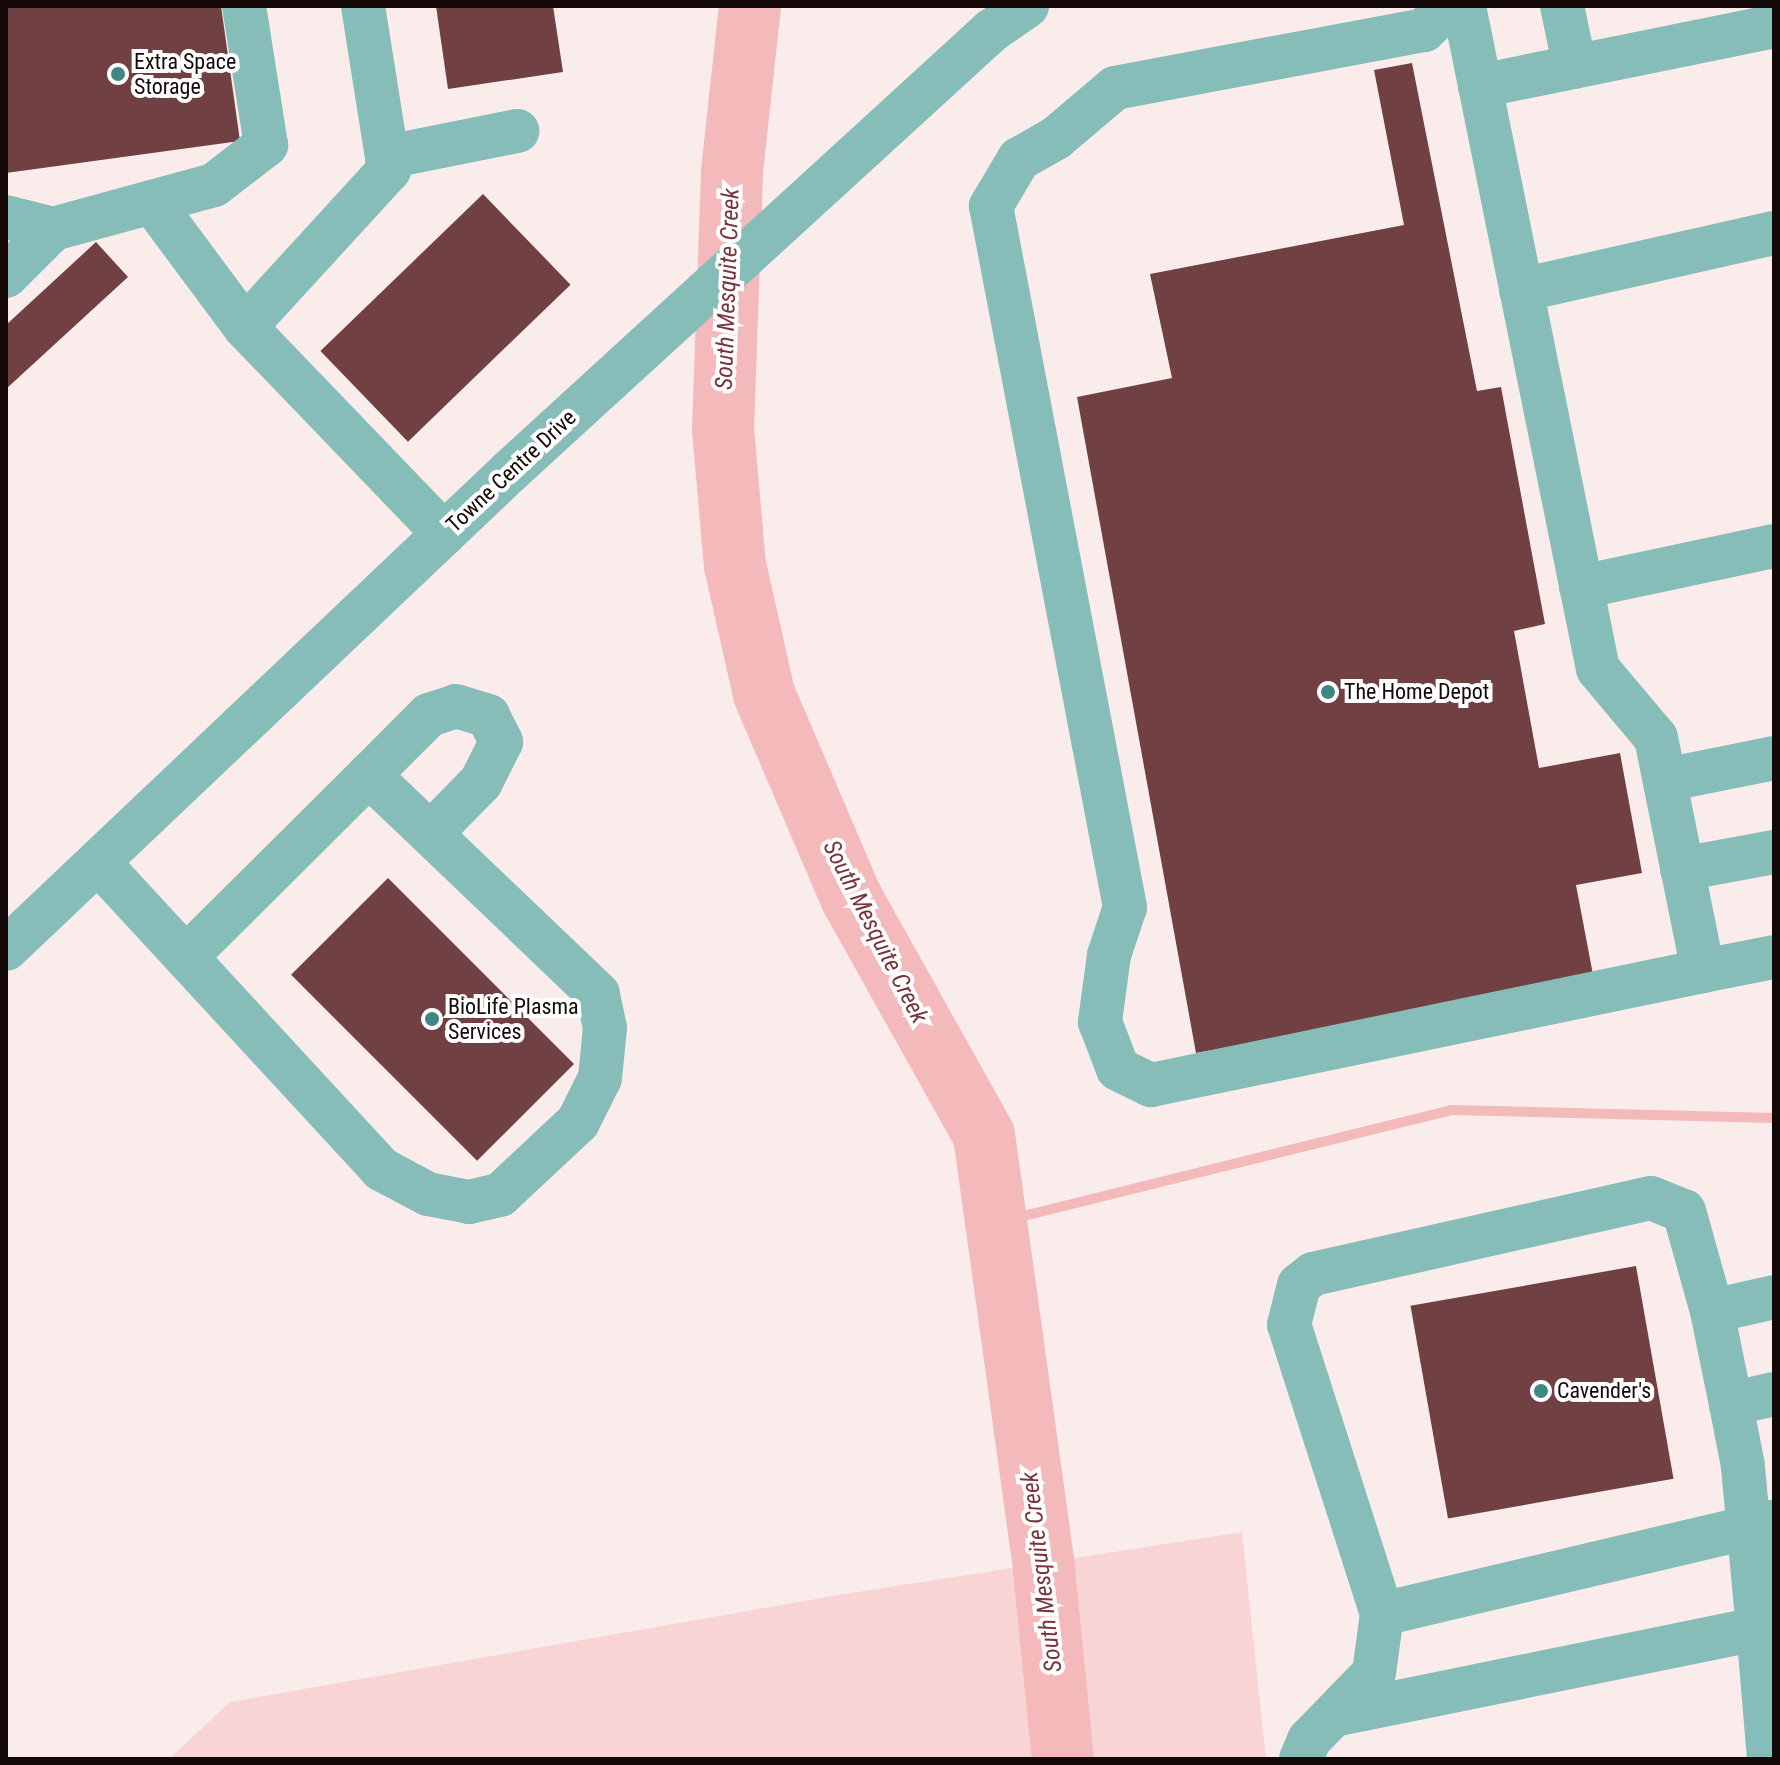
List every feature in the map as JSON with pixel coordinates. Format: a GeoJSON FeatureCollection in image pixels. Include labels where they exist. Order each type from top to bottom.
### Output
{"type":"FeatureCollection","features":[{"type":"Feature","properties":{"kind":"street"},"geometry":{"type":"LineString","coordinates":[[6,217],[53,229],[214,185],[266,145],[244,6]]}},
{"type":"Feature","properties":{"kind":"street"},"geometry":{"type":"LineString","coordinates":[[245,327],[389,170],[363,6]]}},
{"type":"Feature","properties":{"kind":"street"},"geometry":{"type":"LineString","coordinates":[[1449,6],[1424,30],[1115,88],[1056,138],[1019,159],[991,206],[1125,907],[1100,1022],[1118,1069],[1151,1085],[1774,957]]}},
{"type":"Feature","properties":{"kind":"street"},"geometry":{"type":"LineString","coordinates":[[1464,6],[1598,669],[1656,738],[1703,971]]}},
{"type":"Feature","properties":{"kind":"street"},"geometry":{"type":"LineString","coordinates":[[1562,6],[1575,67]]}},
{"type":"Feature","properties":{"kind":"street"},"geometry":{"type":"LineString","coordinates":[[1480,86],[1774,23],[1767,6]]}},
{"type":"Feature","properties":{"kind":"street","name":"Towne Centre Drive"},"geometry":{"type":"LineString","coordinates":[[6,949],[509,472],[1012,14]]}},
{"type":"Feature","properties":{"kind":"street"},"geometry":{"type":"LineString","coordinates":[[387,157],[517,131]]}},
{"type":"Feature","properties":{"kind":"street"},"geometry":{"type":"LineString","coordinates":[[152,202],[245,327],[444,534]]}},
{"type":"Feature","properties":{"kind":"street"},"geometry":{"type":"LineString","coordinates":[[6,276],[53,229]]}},
{"type":"Feature","properties":{"kind":"street"},"geometry":{"type":"LineString","coordinates":[[1521,290],[1774,233]]}},
{"type":"Feature","properties":{"kind":"street"},"geometry":{"type":"LineString","coordinates":[[1581,587],[1774,546]]}},
{"type":"Feature","properties":{"kind":"street"},"geometry":{"type":"LineString","coordinates":[[186,957],[429,715],[456,706],[488,716],[501,742],[481,782],[432,832]]}},
{"type":"Feature","properties":{"kind":"street"},"geometry":{"type":"LineString","coordinates":[[1665,780],[1774,758]]}},
{"type":"Feature","properties":{"kind":"street"},"geometry":{"type":"LineString","coordinates":[[98,862],[381,1169],[428,1194],[469,1202],[500,1195],[578,1122],[600,1078],[605,1028],[598,994],[369,775]]}},
{"type":"Feature","properties":{"kind":"street"},"geometry":{"type":"LineString","coordinates":[[1682,869],[1774,852]]}},
{"type":"Feature","properties":{"kind":"street"},"geometry":{"type":"LineString","coordinates":[[1301,1759],[1309,1740],[1374,1673],[1382,1614],[1289,1325],[1299,1285],[1313,1274],[1651,1198],[1684,1211],[1712,1311],[1731,1404],[1761,1522],[1770,1734]]}},
{"type":"Feature","properties":{"kind":"street"},"geometry":{"type":"LineString","coordinates":[[1712,1311],[1774,1297]]}},
{"type":"Feature","properties":{"kind":"street"},"geometry":{"type":"LineString","coordinates":[[1731,1404],[1774,1394]]}},
{"type":"Feature","properties":{"kind":"street"},"geometry":{"type":"LineString","coordinates":[[1382,1614],[1761,1522]]}},
{"type":"Feature","properties":{"kind":"street"},"geometry":{"type":"LineString","coordinates":[[1334,1715],[1766,1628]]}},
{"type":"Feature","properties":{"kind":"shaded area"},"geometry":{"type":"Polygon","coordinates":[[[1242,1532],[1266,1759],[169,1759],[230,1702],[838,1595],[1242,1532]]]}},
{"type":"Feature","properties":{"kind":"building","name":"Extra Space Storage"},"geometry":{"type":"Polygon","coordinates":[[[6,6],[221,6],[240,141],[6,173],[6,6]]]}},
{"type":"Feature","properties":{"kind":"building"},"geometry":{"type":"Polygon","coordinates":[[[436,6],[553,6],[563,72],[448,89],[436,6]]]}},
{"type":"Feature","properties":{"kind":"building","name":"The Home Depot"},"geometry":{"type":"Polygon","coordinates":[[[1412,63],[1477,391],[1501,387],[1545,624],[1514,631],[1539,768],[1620,753],[1642,873],[1576,885],[1594,980],[1196,1053],[1077,397],[1172,378],[1150,274],[1404,225],[1374,70],[1412,63]]]}},
{"type":"Feature","properties":{"kind":"building"},"geometry":{"type":"Polygon","coordinates":[[[483,194],[571,285],[408,442],[320,351],[483,194]]]}},
{"type":"Feature","properties":{"kind":"building"},"geometry":{"type":"Polygon","coordinates":[[[96,242],[128,277],[6,389],[6,325],[96,242]]]}},
{"type":"Feature","properties":{"kind":"building","name":"BioLife Plasma Services"},"geometry":{"type":"Polygon","coordinates":[[[388,878],[574,1064],[477,1161],[291,975],[388,878]]]}},
{"type":"Feature","properties":{"kind":"building","name":"Cavender's"},"geometry":{"type":"Polygon","coordinates":[[[1636,1266],[1674,1479],[1448,1518],[1410,1306],[1636,1266]]]}},
{"type":"Feature","properties":{"kind":"waterway","name":"South Mesquite Creek"},"geometry":{"type":"LineString","coordinates":[[750,6],[732,173],[723,429],[735,565],[764,694],[852,899],[984,1135],[1044,1570],[1063,1759]]}},
{"type":"Feature","properties":{"kind":"waterway"},"geometry":{"type":"LineString","coordinates":[[995,1223],[1451,1110],[1774,1118]]}},
{"type":"Feature","properties":{"kind":"place","name":"Extra Space Storage"},"geometry":{"type":"Point","coordinates":[118,74]}},
{"type":"Feature","properties":{"kind":"place","name":"The Home Depot"},"geometry":{"type":"Point","coordinates":[1328,692]}},
{"type":"Feature","properties":{"kind":"place","name":"BioLife Plasma Services"},"geometry":{"type":"Point","coordinates":[432,1019]}},
{"type":"Feature","properties":{"kind":"place","name":"Cavender's"},"geometry":{"type":"Point","coordinates":[1541,1391]}}]}
